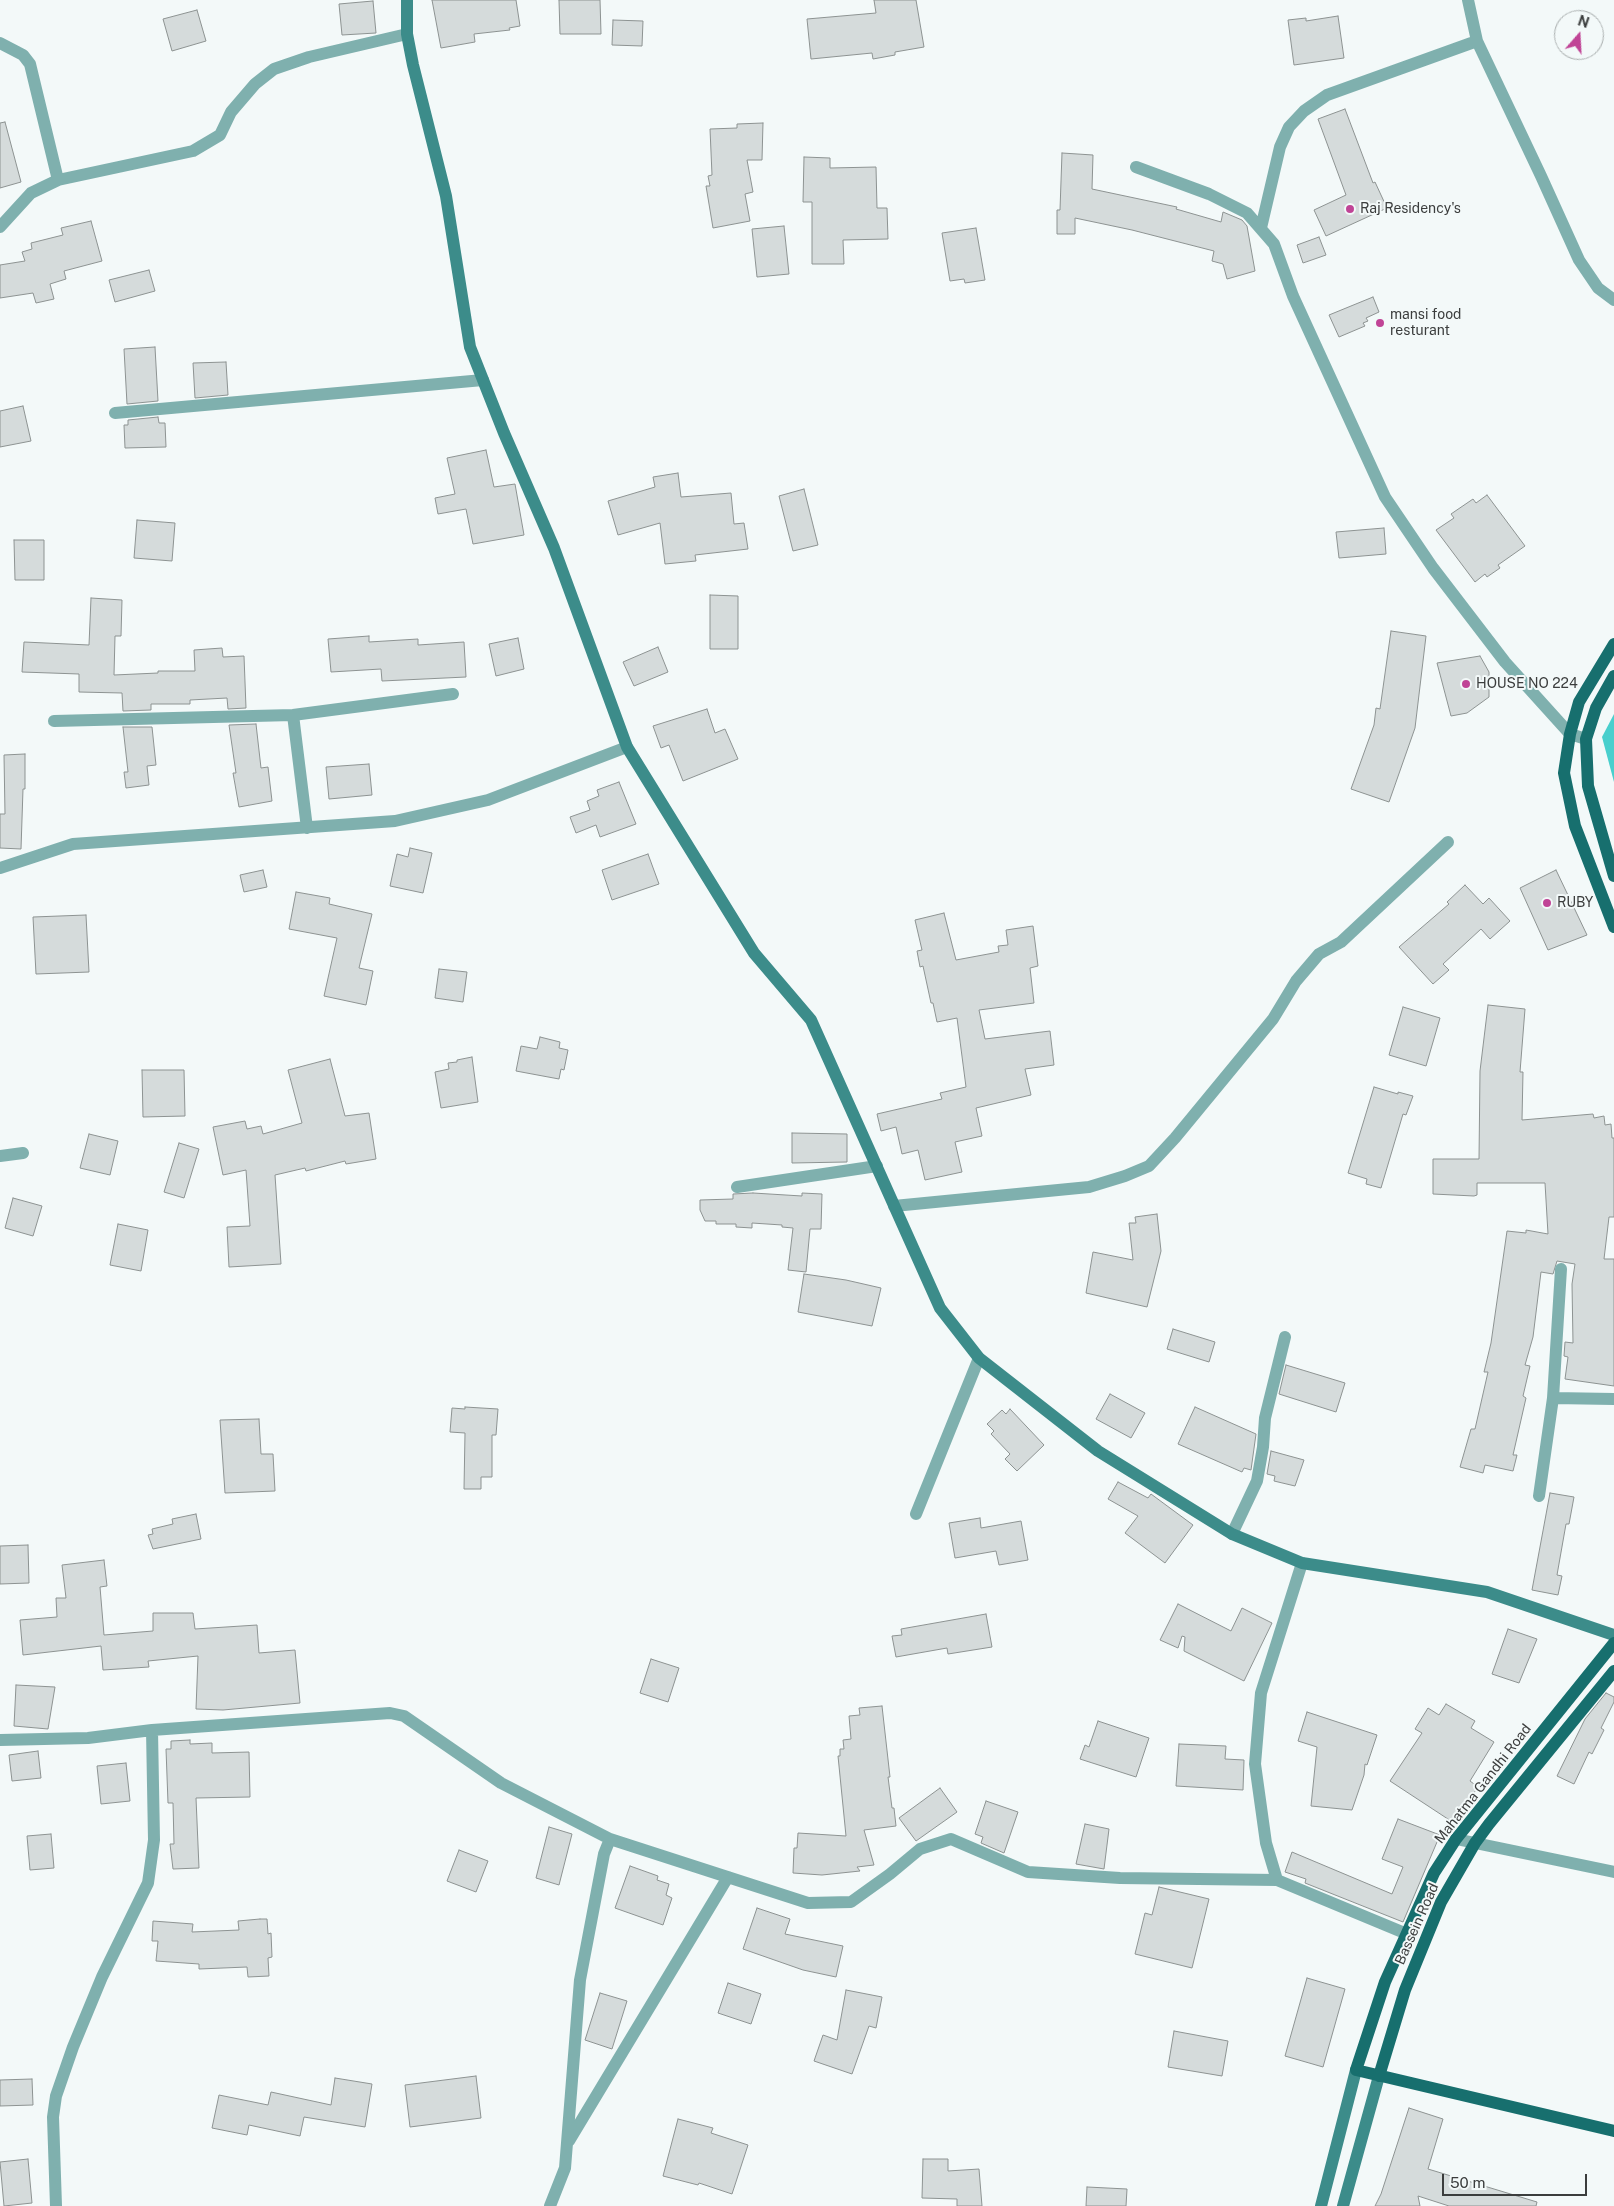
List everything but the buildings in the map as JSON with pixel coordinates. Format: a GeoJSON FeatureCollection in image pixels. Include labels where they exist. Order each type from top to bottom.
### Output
{"type":"FeatureCollection","features":[{"type":"Feature","properties":{"kind":"main road"},"geometry":{"type":"LineString","coordinates":[[407,0],[407,34],[446,196],[470,347],[504,433],[554,548],[627,747],[754,953],[811,1020],[940,1308],[979,1358],[1098,1451],[1232,1534],[1302,1563],[1487,1592],[1614,1635]]}},
{"type":"Feature","properties":{"kind":"main road"},"geometry":{"type":"LineString","coordinates":[[1614,644],[1579,702],[1570,734],[1564,773],[1575,826],[1614,927]]}},
{"type":"Feature","properties":{"kind":"main road"},"geometry":{"type":"LineString","coordinates":[[1614,676],[1596,708],[1586,738],[1588,786],[1614,876]]}},
{"type":"Feature","properties":{"kind":"main road","name":"Mahatma Gandhi Road"},"geometry":{"type":"LineString","coordinates":[[1356,2070],[1384,1982],[1434,1873],[1456,1839],[1614,1643]]}},
{"type":"Feature","properties":{"kind":"main road","name":"Bassein Road"},"geometry":{"type":"LineString","coordinates":[[1343,2206],[1405,1990],[1441,1902],[1475,1842],[1614,1671]]}},
{"type":"Feature","properties":{"kind":"main road"},"geometry":{"type":"LineString","coordinates":[[1322,2206],[1356,2070],[1614,2131]]}},
{"type":"Feature","properties":{"kind":"street"},"geometry":{"type":"LineString","coordinates":[[1468,0],[1477,41],[1579,260],[1598,288],[1614,300]]}},
{"type":"Feature","properties":{"kind":"street"},"geometry":{"type":"LineString","coordinates":[[0,227],[31,193],[58,180],[193,151],[220,135],[231,112],[255,84],[274,69],[309,57],[407,34]]}},
{"type":"Feature","properties":{"kind":"street"},"geometry":{"type":"LineString","coordinates":[[1261,228],[1280,147],[1289,127],[1304,111],[1327,95],[1477,41]]}},
{"type":"Feature","properties":{"kind":"street"},"geometry":{"type":"LineString","coordinates":[[0,43],[23,55],[30,64],[58,180]]}},
{"type":"Feature","properties":{"kind":"street"},"geometry":{"type":"LineString","coordinates":[[1136,167],[1209,194],[1248,213],[1274,244],[1293,296],[1384,497],[1433,568],[1505,662],[1570,734],[1586,738]]}},
{"type":"Feature","properties":{"kind":"street"},"geometry":{"type":"LineString","coordinates":[[115,413],[483,380]]}},
{"type":"Feature","properties":{"kind":"street"},"geometry":{"type":"LineString","coordinates":[[54,721],[294,715],[453,694]]}},
{"type":"Feature","properties":{"kind":"street"},"geometry":{"type":"LineString","coordinates":[[294,715],[307,828]]}},
{"type":"Feature","properties":{"kind":"street"},"geometry":{"type":"LineString","coordinates":[[0,868],[73,844],[395,821],[488,800],[627,747]]}},
{"type":"Feature","properties":{"kind":"street"},"geometry":{"type":"LineString","coordinates":[[894,1206],[1089,1187],[1125,1176],[1149,1166],[1175,1138],[1273,1019],[1296,981],[1319,954],[1341,942],[1448,842]]}},
{"type":"Feature","properties":{"kind":"street"},"geometry":{"type":"LineString","coordinates":[[0,1156],[23,1153]]}},
{"type":"Feature","properties":{"kind":"street"},"geometry":{"type":"LineString","coordinates":[[737,1187],[877,1166]]}},
{"type":"Feature","properties":{"kind":"street"},"geometry":{"type":"LineString","coordinates":[[1539,1496],[1553,1398],[1561,1269]]}},
{"type":"Feature","properties":{"kind":"street"},"geometry":{"type":"LineString","coordinates":[[1232,1534],[1256,1481],[1263,1447],[1265,1418],[1286,1337]]}},
{"type":"Feature","properties":{"kind":"street"},"geometry":{"type":"LineString","coordinates":[[916,1514],[979,1358]]}},
{"type":"Feature","properties":{"kind":"street"},"geometry":{"type":"LineString","coordinates":[[1553,1398],[1614,1399]]}},
{"type":"Feature","properties":{"kind":"street"},"geometry":{"type":"LineString","coordinates":[[1277,1880],[1266,1843],[1255,1764],[1257,1738],[1261,1693],[1302,1563]]}},
{"type":"Feature","properties":{"kind":"street"},"geometry":{"type":"LineString","coordinates":[[0,1740],[88,1738],[152,1730],[375,1712],[397,1714],[404,1716],[424,1729],[501,1783],[610,1839],[808,1903],[851,1902],[890,1874],[920,1849],[951,1839],[1028,1872],[1120,1878],[1277,1880],[1407,1934]]}},
{"type":"Feature","properties":{"kind":"street"},"geometry":{"type":"LineString","coordinates":[[56,2206],[53,2117],[56,2096],[73,2047],[102,1977],[148,1883],[154,1840],[152,1730]]}},
{"type":"Feature","properties":{"kind":"street"},"geometry":{"type":"LineString","coordinates":[[550,2206],[565,2168],[580,1980],[604,1854],[610,1839]]}},
{"type":"Feature","properties":{"kind":"street"},"geometry":{"type":"LineString","coordinates":[[1456,1839],[1614,1872]]}},
{"type":"Feature","properties":{"kind":"street"},"geometry":{"type":"LineString","coordinates":[[567,2143],[728,1877]]}},
{"type":"Feature","properties":{"kind":"water"},"geometry":{"type":"Polygon","coordinates":[[[1614,714],[1614,782],[1602,737],[1614,714]]]}},
{"type":"Feature","properties":{"kind":"place","name":"Raj Residency's"},"geometry":{"type":"Point","coordinates":[1350,209]}},
{"type":"Feature","properties":{"kind":"place","name":"mansi food resturant"},"geometry":{"type":"Point","coordinates":[1380,323]}},
{"type":"Feature","properties":{"kind":"place","name":"HOUSE NO 224"},"geometry":{"type":"Point","coordinates":[1466,684]}},
{"type":"Feature","properties":{"kind":"place","name":"RUBY"},"geometry":{"type":"Point","coordinates":[1547,903]}}]}
